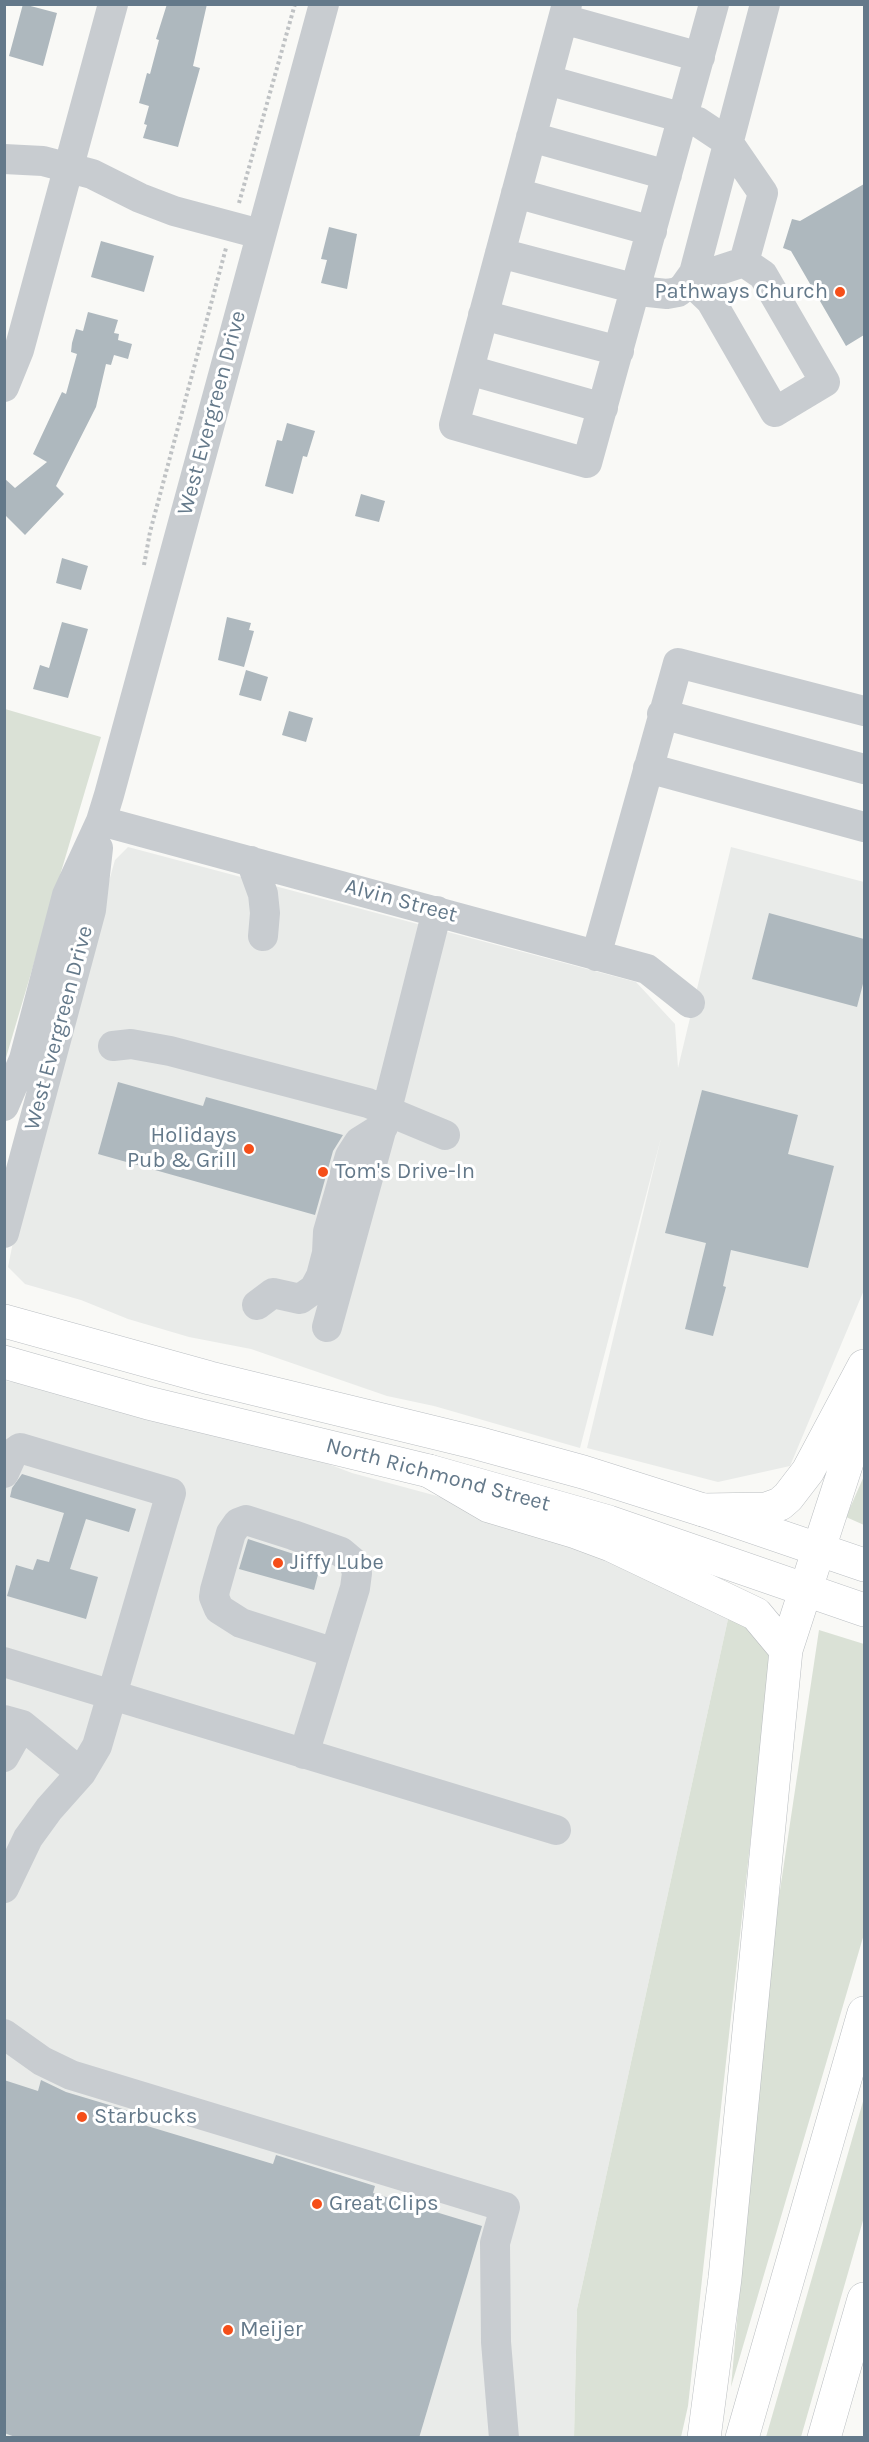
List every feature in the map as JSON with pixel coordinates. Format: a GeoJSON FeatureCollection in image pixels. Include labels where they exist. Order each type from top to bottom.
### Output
{"type":"FeatureCollection","features":[{"type":"Feature","properties":{"kind":"main road","name":"North Richmond Street"},"geometry":{"type":"LineString","coordinates":[[4,1321],[210,1378],[477,1443],[703,1510],[864,1564]]}},
{"type":"Feature","properties":{"kind":"main road","name":"North Richmond Street"},"geometry":{"type":"LineString","coordinates":[[4,1362],[148,1403],[429,1471],[609,1522],[864,1610]]}},
{"type":"Feature","properties":{"kind":"main road"},"geometry":{"type":"LineString","coordinates":[[703,1510],[766,1509],[780,1504],[788,1497],[808,1471],[864,1366]]}},
{"type":"Feature","properties":{"kind":"main road"},"geometry":{"type":"LineString","coordinates":[[704,2438],[728,2256],[786,1650],[864,1410]]}},
{"type":"Feature","properties":{"kind":"main road"},"geometry":{"type":"LineString","coordinates":[[429,1471],[489,1506],[611,1545],[756,1614],[786,1650]]}},
{"type":"Feature","properties":{"kind":"main road"},"geometry":{"type":"LineString","coordinates":[[742,2438],[864,2013]]}},
{"type":"Feature","properties":{"kind":"main road"},"geometry":{"type":"LineString","coordinates":[[824,2438],[864,2299]]}},
{"type":"Feature","properties":{"kind":"street"},"geometry":{"type":"LineString","coordinates":[[4,387],[19,350],[113,4]]}},
{"type":"Feature","properties":{"kind":"street","name":"West Evergreen Drive"},"geometry":{"type":"LineString","coordinates":[[4,1233],[91,910],[101,821],[324,4]]}},
{"type":"Feature","properties":{"kind":"street"},"geometry":{"type":"LineString","coordinates":[[700,57],[565,12],[454,426],[587,463],[668,176],[683,117],[700,57],[714,4]]}},
{"type":"Feature","properties":{"kind":"street"},"geometry":{"type":"LineString","coordinates":[[500,253],[635,290],[667,294],[678,292],[694,273],[765,4]]}},
{"type":"Feature","properties":{"kind":"street"},"geometry":{"type":"LineString","coordinates":[[547,80],[683,117],[707,127],[728,142],[763,193],[744,262]]}},
{"type":"Feature","properties":{"kind":"street"},"geometry":{"type":"LineString","coordinates":[[531,137],[668,176]]}},
{"type":"Feature","properties":{"kind":"street"},"geometry":{"type":"LineString","coordinates":[[4,159],[24,159],[69,168],[110,182],[140,198],[174,211],[260,234]]}},
{"type":"Feature","properties":{"kind":"street"},"geometry":{"type":"LineString","coordinates":[[516,193],[652,231]]}},
{"type":"Feature","properties":{"kind":"street"},"geometry":{"type":"LineString","coordinates":[[689,280],[744,262]]}},
{"type":"Feature","properties":{"kind":"street"},"geometry":{"type":"LineString","coordinates":[[689,280],[711,301],[775,411],[825,382],[763,275],[744,262]]}},
{"type":"Feature","properties":{"kind":"street"},"geometry":{"type":"LineString","coordinates":[[483,315],[619,351]]}},
{"type":"Feature","properties":{"kind":"street"},"geometry":{"type":"LineString","coordinates":[[469,370],[603,408]]}},
{"type":"Feature","properties":{"kind":"street"},"geometry":{"type":"LineString","coordinates":[[596,956],[678,663],[864,711]]}},
{"type":"Feature","properties":{"kind":"street"},"geometry":{"type":"LineString","coordinates":[[662,714],[864,769]]}},
{"type":"Feature","properties":{"kind":"street"},"geometry":{"type":"LineString","coordinates":[[648,768],[864,827]]}},
{"type":"Feature","properties":{"kind":"street","name":"West Evergreen Drive"},"geometry":{"type":"LineString","coordinates":[[4,1106],[24,1059],[67,895],[101,821]]}},
{"type":"Feature","properties":{"kind":"street","name":"Alvin Street"},"geometry":{"type":"LineString","coordinates":[[101,821],[647,969],[690,1003]]}},
{"type":"Feature","properties":{"kind":"street"},"geometry":{"type":"LineString","coordinates":[[251,861],[263,894],[265,913],[263,936]]}},
{"type":"Feature","properties":{"kind":"street"},"geometry":{"type":"LineString","coordinates":[[327,1327],[385,1118],[437,911]]}},
{"type":"Feature","properties":{"kind":"street"},"geometry":{"type":"LineString","coordinates":[[4,1171],[44,1026],[42,990]]}},
{"type":"Feature","properties":{"kind":"street"},"geometry":{"type":"LineString","coordinates":[[113,1046],[131,1044],[170,1051],[445,1136]]}},
{"type":"Feature","properties":{"kind":"street"},"geometry":{"type":"LineString","coordinates":[[257,1305],[273,1293],[300,1299],[314,1289],[321,1276],[327,1253],[328,1232],[350,1156],[359,1142],[385,1118]]}},
{"type":"Feature","properties":{"kind":"street"},"geometry":{"type":"LineString","coordinates":[[4,1473],[13,1453],[20,1449],[171,1493],[97,1746],[81,1773],[49,1809],[28,1838],[4,1888]]}},
{"type":"Feature","properties":{"kind":"street"},"geometry":{"type":"LineString","coordinates":[[304,1754],[355,1588],[357,1573],[354,1563],[341,1552],[246,1520],[238,1523],[231,1533],[214,1590],[219,1609],[241,1623],[335,1653]]}},
{"type":"Feature","properties":{"kind":"street"},"geometry":{"type":"LineString","coordinates":[[4,1662],[556,1830]]}},
{"type":"Feature","properties":{"kind":"street"},"geometry":{"type":"LineString","coordinates":[[4,1757],[13,1723],[81,1773]]}},
{"type":"Feature","properties":{"kind":"street"},"geometry":{"type":"LineString","coordinates":[[6,2041],[71,2075],[505,2207],[495,2243],[496,2342],[504,2438]]}},
{"type":"Feature","properties":{"kind":"shaded area"},"geometry":{"type":"Polygon","coordinates":[[[5,709],[101,737],[5,1061],[5,709]]]}},
{"type":"Feature","properties":{"kind":"shaded area"},"geometry":{"type":"Polygon","coordinates":[[[128,847],[636,982],[675,1024],[678,1068],[731,847],[864,882],[864,1290],[790,1466],[718,1482],[587,1448],[661,1138],[580,1448],[434,1406],[387,1396],[251,1349],[189,1337],[128,1319],[81,1300],[25,1284],[8,1267],[27,1172],[115,860],[128,847]]]}},
{"type":"Feature","properties":{"kind":"shaded area"},"geometry":{"type":"Polygon","coordinates":[[[5,1381],[34,1384],[294,1451],[352,1473],[474,1506],[730,1610],[577,2309],[574,2437],[5,2438],[5,1381]]]}},
{"type":"Feature","properties":{"kind":"shaded area"},"geometry":{"type":"Polygon","coordinates":[[[864,1476],[864,1525],[846,1517],[864,1476]]]}},
{"type":"Feature","properties":{"kind":"shaded area"},"geometry":{"type":"Polygon","coordinates":[[[730,1610],[752,1624],[770,1656],[770,1687],[758,1772],[688,2406],[681,2437],[574,2438],[577,2309],[730,1610]]]}},
{"type":"Feature","properties":{"kind":"shaded area"},"geometry":{"type":"Polygon","coordinates":[[[819,1630],[864,1644],[864,1934],[731,2387],[770,1957],[819,1630]]]}},
{"type":"Feature","properties":{"kind":"shaded area"},"geometry":{"type":"Polygon","coordinates":[[[864,2098],[864,2217],[801,2437],[766,2437],[864,2098]]]}},
{"type":"Feature","properties":{"kind":"building"},"geometry":{"type":"Polygon","coordinates":[[[23,4],[57,13],[43,66],[9,56],[23,4]]]}},
{"type":"Feature","properties":{"kind":"building"},"geometry":{"type":"Polygon","coordinates":[[[167,4],[207,4],[193,66],[200,68],[178,147],[143,138],[149,106],[139,103],[147,73],[150,74],[159,40],[156,39],[167,4]]]}},
{"type":"Feature","properties":{"kind":"building","name":"Pathways Church"},"geometry":{"type":"Polygon","coordinates":[[[864,184],[864,335],[846,346],[791,251],[783,248],[792,219],[800,221],[864,184]]]}},
{"type":"Feature","properties":{"kind":"building"},"geometry":{"type":"Polygon","coordinates":[[[329,227],[357,234],[347,289],[321,283],[327,260],[321,259],[329,227]]]}},
{"type":"Feature","properties":{"kind":"building"},"geometry":{"type":"Polygon","coordinates":[[[101,241],[154,256],[144,292],[91,277],[101,241]]]}},
{"type":"Feature","properties":{"kind":"building"},"geometry":{"type":"Polygon","coordinates":[[[88,312],[118,320],[114,333],[119,334],[118,340],[132,344],[128,359],[114,355],[111,365],[106,364],[96,407],[56,486],[64,494],[25,535],[4,514],[4,478],[15,488],[47,462],[33,454],[62,392],[66,394],[77,354],[71,352],[72,343],[76,329],[83,331],[88,312]]]}},
{"type":"Feature","properties":{"kind":"building"},"geometry":{"type":"Polygon","coordinates":[[[287,423],[315,431],[307,457],[303,456],[293,494],[265,486],[277,440],[282,441],[287,423]]]}},
{"type":"Feature","properties":{"kind":"building"},"geometry":{"type":"Polygon","coordinates":[[[361,494],[385,501],[379,522],[355,516],[361,494]]]}},
{"type":"Feature","properties":{"kind":"building"},"geometry":{"type":"Polygon","coordinates":[[[62,558],[88,566],[81,590],[56,583],[62,558]]]}},
{"type":"Feature","properties":{"kind":"building"},"geometry":{"type":"Polygon","coordinates":[[[227,617],[251,623],[249,630],[254,631],[244,667],[218,660],[227,617]]]}},
{"type":"Feature","properties":{"kind":"building"},"geometry":{"type":"Polygon","coordinates":[[[62,622],[88,629],[68,698],[33,689],[40,665],[49,668],[62,622]]]}},
{"type":"Feature","properties":{"kind":"building"},"geometry":{"type":"Polygon","coordinates":[[[246,670],[268,677],[261,701],[239,695],[246,670]]]}},
{"type":"Feature","properties":{"kind":"building"},"geometry":{"type":"Polygon","coordinates":[[[289,711],[313,718],[306,742],[282,735],[289,711]]]}},
{"type":"Feature","properties":{"kind":"building"},"geometry":{"type":"Polygon","coordinates":[[[769,913],[864,939],[864,980],[857,1007],[752,979],[769,913]]]}},
{"type":"Feature","properties":{"kind":"building"},"geometry":{"type":"Polygon","coordinates":[[[118,1082],[203,1106],[206,1097],[343,1135],[333,1151],[315,1215],[98,1154],[118,1082]]]}},
{"type":"Feature","properties":{"kind":"building"},"geometry":{"type":"Polygon","coordinates":[[[702,1090],[798,1115],[788,1154],[834,1166],[808,1268],[731,1250],[723,1286],[726,1287],[713,1336],[685,1329],[706,1243],[665,1233],[702,1090]]]}},
{"type":"Feature","properties":{"kind":"building"},"geometry":{"type":"Polygon","coordinates":[[[22,1474],[136,1509],[129,1532],[86,1519],[70,1569],[98,1577],[86,1619],[7,1596],[16,1565],[33,1570],[37,1559],[49,1562],[64,1513],[10,1497],[12,1488],[22,1474]]]}},
{"type":"Feature","properties":{"kind":"building","name":"Jiffy Lube"},"geometry":{"type":"Polygon","coordinates":[[[248,1539],[321,1563],[314,1590],[239,1569],[248,1539]]]}},
{"type":"Feature","properties":{"kind":"building","name":"Meijer"},"geometry":{"type":"Polygon","coordinates":[[[4,2080],[38,2091],[41,2080],[66,2092],[136,2113],[134,2122],[273,2164],[276,2155],[375,2186],[373,2193],[482,2226],[419,2438],[18,2438],[4,2433],[4,2080]]]}},
{"type":"Feature","properties":{"kind":"place","name":"Pathways Church"},"geometry":{"type":"Point","coordinates":[840,292]}},
{"type":"Feature","properties":{"kind":"place","name":"Holidays Pub & Grill"},"geometry":{"type":"Point","coordinates":[249,1149]}},
{"type":"Feature","properties":{"kind":"place","name":"Tom's Drive-In"},"geometry":{"type":"Point","coordinates":[323,1172]}},
{"type":"Feature","properties":{"kind":"place","name":"Jiffy Lube"},"geometry":{"type":"Point","coordinates":[278,1563]}},
{"type":"Feature","properties":{"kind":"place","name":"Starbucks"},"geometry":{"type":"Point","coordinates":[82,2117]}},
{"type":"Feature","properties":{"kind":"place","name":"Great Clips"},"geometry":{"type":"Point","coordinates":[317,2204]}},
{"type":"Feature","properties":{"kind":"place","name":"Meijer"},"geometry":{"type":"Point","coordinates":[228,2330]}}]}
